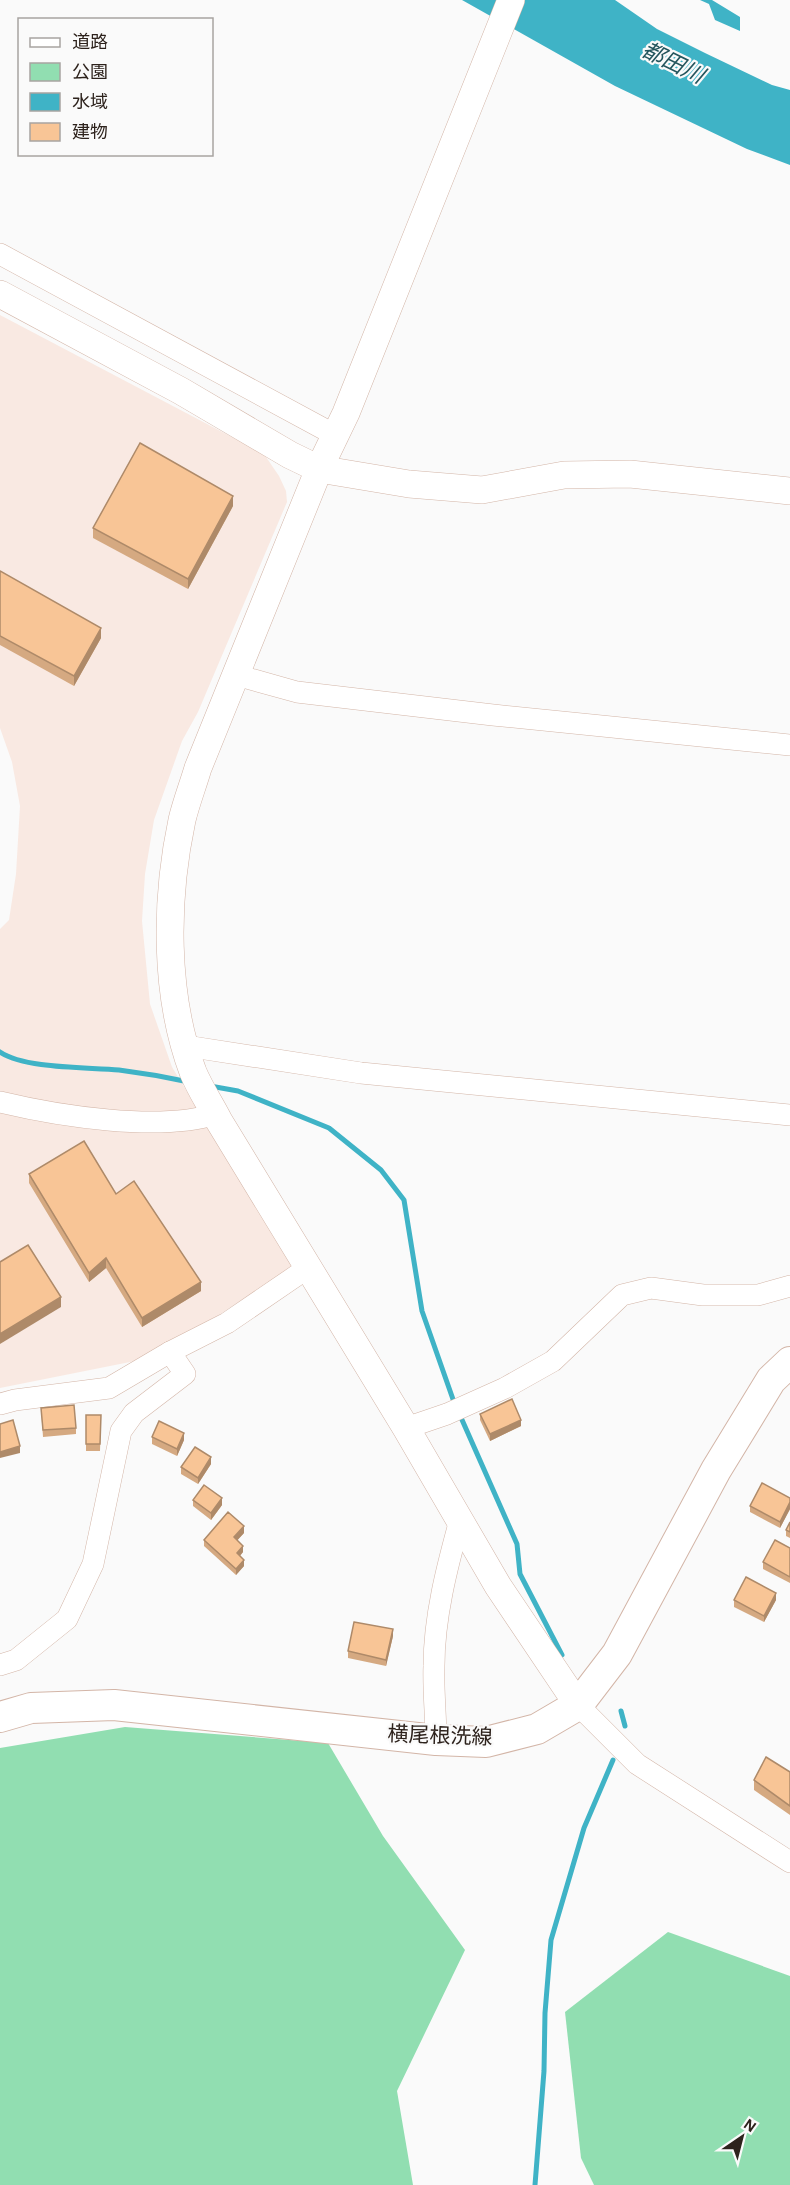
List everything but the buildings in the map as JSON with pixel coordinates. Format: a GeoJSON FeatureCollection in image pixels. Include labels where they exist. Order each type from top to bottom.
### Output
{"type":"FeatureCollection","features":[{"type":"Feature","properties":{"kind":"main road","name":"横尾根洗線"},"geometry":{"type":"LineString","coordinates":[[0,1718],[31,1708],[114,1706],[436,1740],[486,1742],[537,1730],[578,1705],[617,1654],[716,1470],[771,1380],[790,1362]]}},
{"type":"Feature","properties":{"kind":"street"},"geometry":{"type":"LineString","coordinates":[[512,0],[198,768],[182,818],[169,916],[178,1020],[194,1073],[216,1114],[406,1428],[498,1586],[578,1705],[637,1764],[790,1862]]}},
{"type":"Feature","properties":{"kind":"street"},"geometry":{"type":"LineString","coordinates":[[0,255],[335,435]]}},
{"type":"Feature","properties":{"kind":"street"},"geometry":{"type":"LineString","coordinates":[[0,294],[181,391],[290,455],[320,469],[409,484],[482,490],[564,475],[630,474],[790,491]]}},
{"type":"Feature","properties":{"kind":"street"},"geometry":{"type":"LineString","coordinates":[[236,675],[297,692],[493,716],[790,745]]}},
{"type":"Feature","properties":{"kind":"street"},"geometry":{"type":"LineString","coordinates":[[186,1046],[361,1073],[790,1115]]}},
{"type":"Feature","properties":{"kind":"street"},"geometry":{"type":"LineString","coordinates":[[0,1102],[88,1117],[164,1122],[197,1120],[216,1114]]}},
{"type":"Feature","properties":{"kind":"street"},"geometry":{"type":"LineString","coordinates":[[0,1404],[110,1388],[170,1352],[227,1323],[309,1267]]}},
{"type":"Feature","properties":{"kind":"street"},"geometry":{"type":"LineString","coordinates":[[406,1428],[447,1414],[505,1388],[553,1361],[622,1295],[651,1288],[703,1295],[758,1295],[790,1286]]}},
{"type":"Feature","properties":{"kind":"street"},"geometry":{"type":"LineString","coordinates":[[0,1665],[16,1660],[67,1619],[93,1564],[121,1431],[134,1413],[185,1374],[170,1352]]}},
{"type":"Feature","properties":{"kind":"street"},"geometry":{"type":"LineString","coordinates":[[436,1740],[434,1666],[436,1632],[446,1571],[460,1520]]}},
{"type":"Feature","properties":{"kind":"shaded area"},"geometry":{"type":"Polygon","coordinates":[[[0,315],[264,454],[286,491],[287,502],[198,712],[182,741],[154,820],[145,874],[142,921],[150,1004],[172,1067],[293,1266],[155,1357],[0,1388],[0,929],[9,920],[16,874],[20,806],[12,762],[0,728],[0,315]]]}},
{"type":"Feature","properties":{"kind":"green space"},"geometry":{"type":"Polygon","coordinates":[[[125,1727],[328,1743],[383,1836],[465,1950],[397,2091],[413,2185],[0,2185],[0,1748],[125,1727]]]}},
{"type":"Feature","properties":{"kind":"green space"},"geometry":{"type":"Polygon","coordinates":[[[668,1932],[790,1976],[790,2185],[594,2185],[581,2158],[565,2012],[668,1932]]]}},
{"type":"Feature","properties":{"kind":"water","name":"都田川"},"geometry":{"type":"Polygon","coordinates":[[[462,0],[615,0],[657,29],[772,85],[790,90],[790,165],[747,149],[615,86],[462,0]]]}},
{"type":"Feature","properties":{"kind":"water"},"geometry":{"type":"Polygon","coordinates":[[[700,0],[712,0],[740,17],[740,31],[715,20],[709,4],[700,0]]]}},
{"type":"Feature","properties":{"kind":"waterway"},"geometry":{"type":"LineString","coordinates":[[0,1052],[25,1062],[119,1070],[189,1082]]}},
{"type":"Feature","properties":{"kind":"waterway"},"geometry":{"type":"LineString","coordinates":[[210,1086],[238,1091],[329,1128],[381,1170],[404,1200],[422,1311],[455,1405]]}},
{"type":"Feature","properties":{"kind":"waterway"},"geometry":{"type":"LineString","coordinates":[[459,1413],[517,1544],[520,1574],[562,1655]]}},
{"type":"Feature","properties":{"kind":"waterway"},"geometry":{"type":"LineString","coordinates":[[621,1711],[625,1726]]}},
{"type":"Feature","properties":{"kind":"waterway"},"geometry":{"type":"LineString","coordinates":[[535,2185],[551,1940],[584,1828],[613,1760]]}}]}
